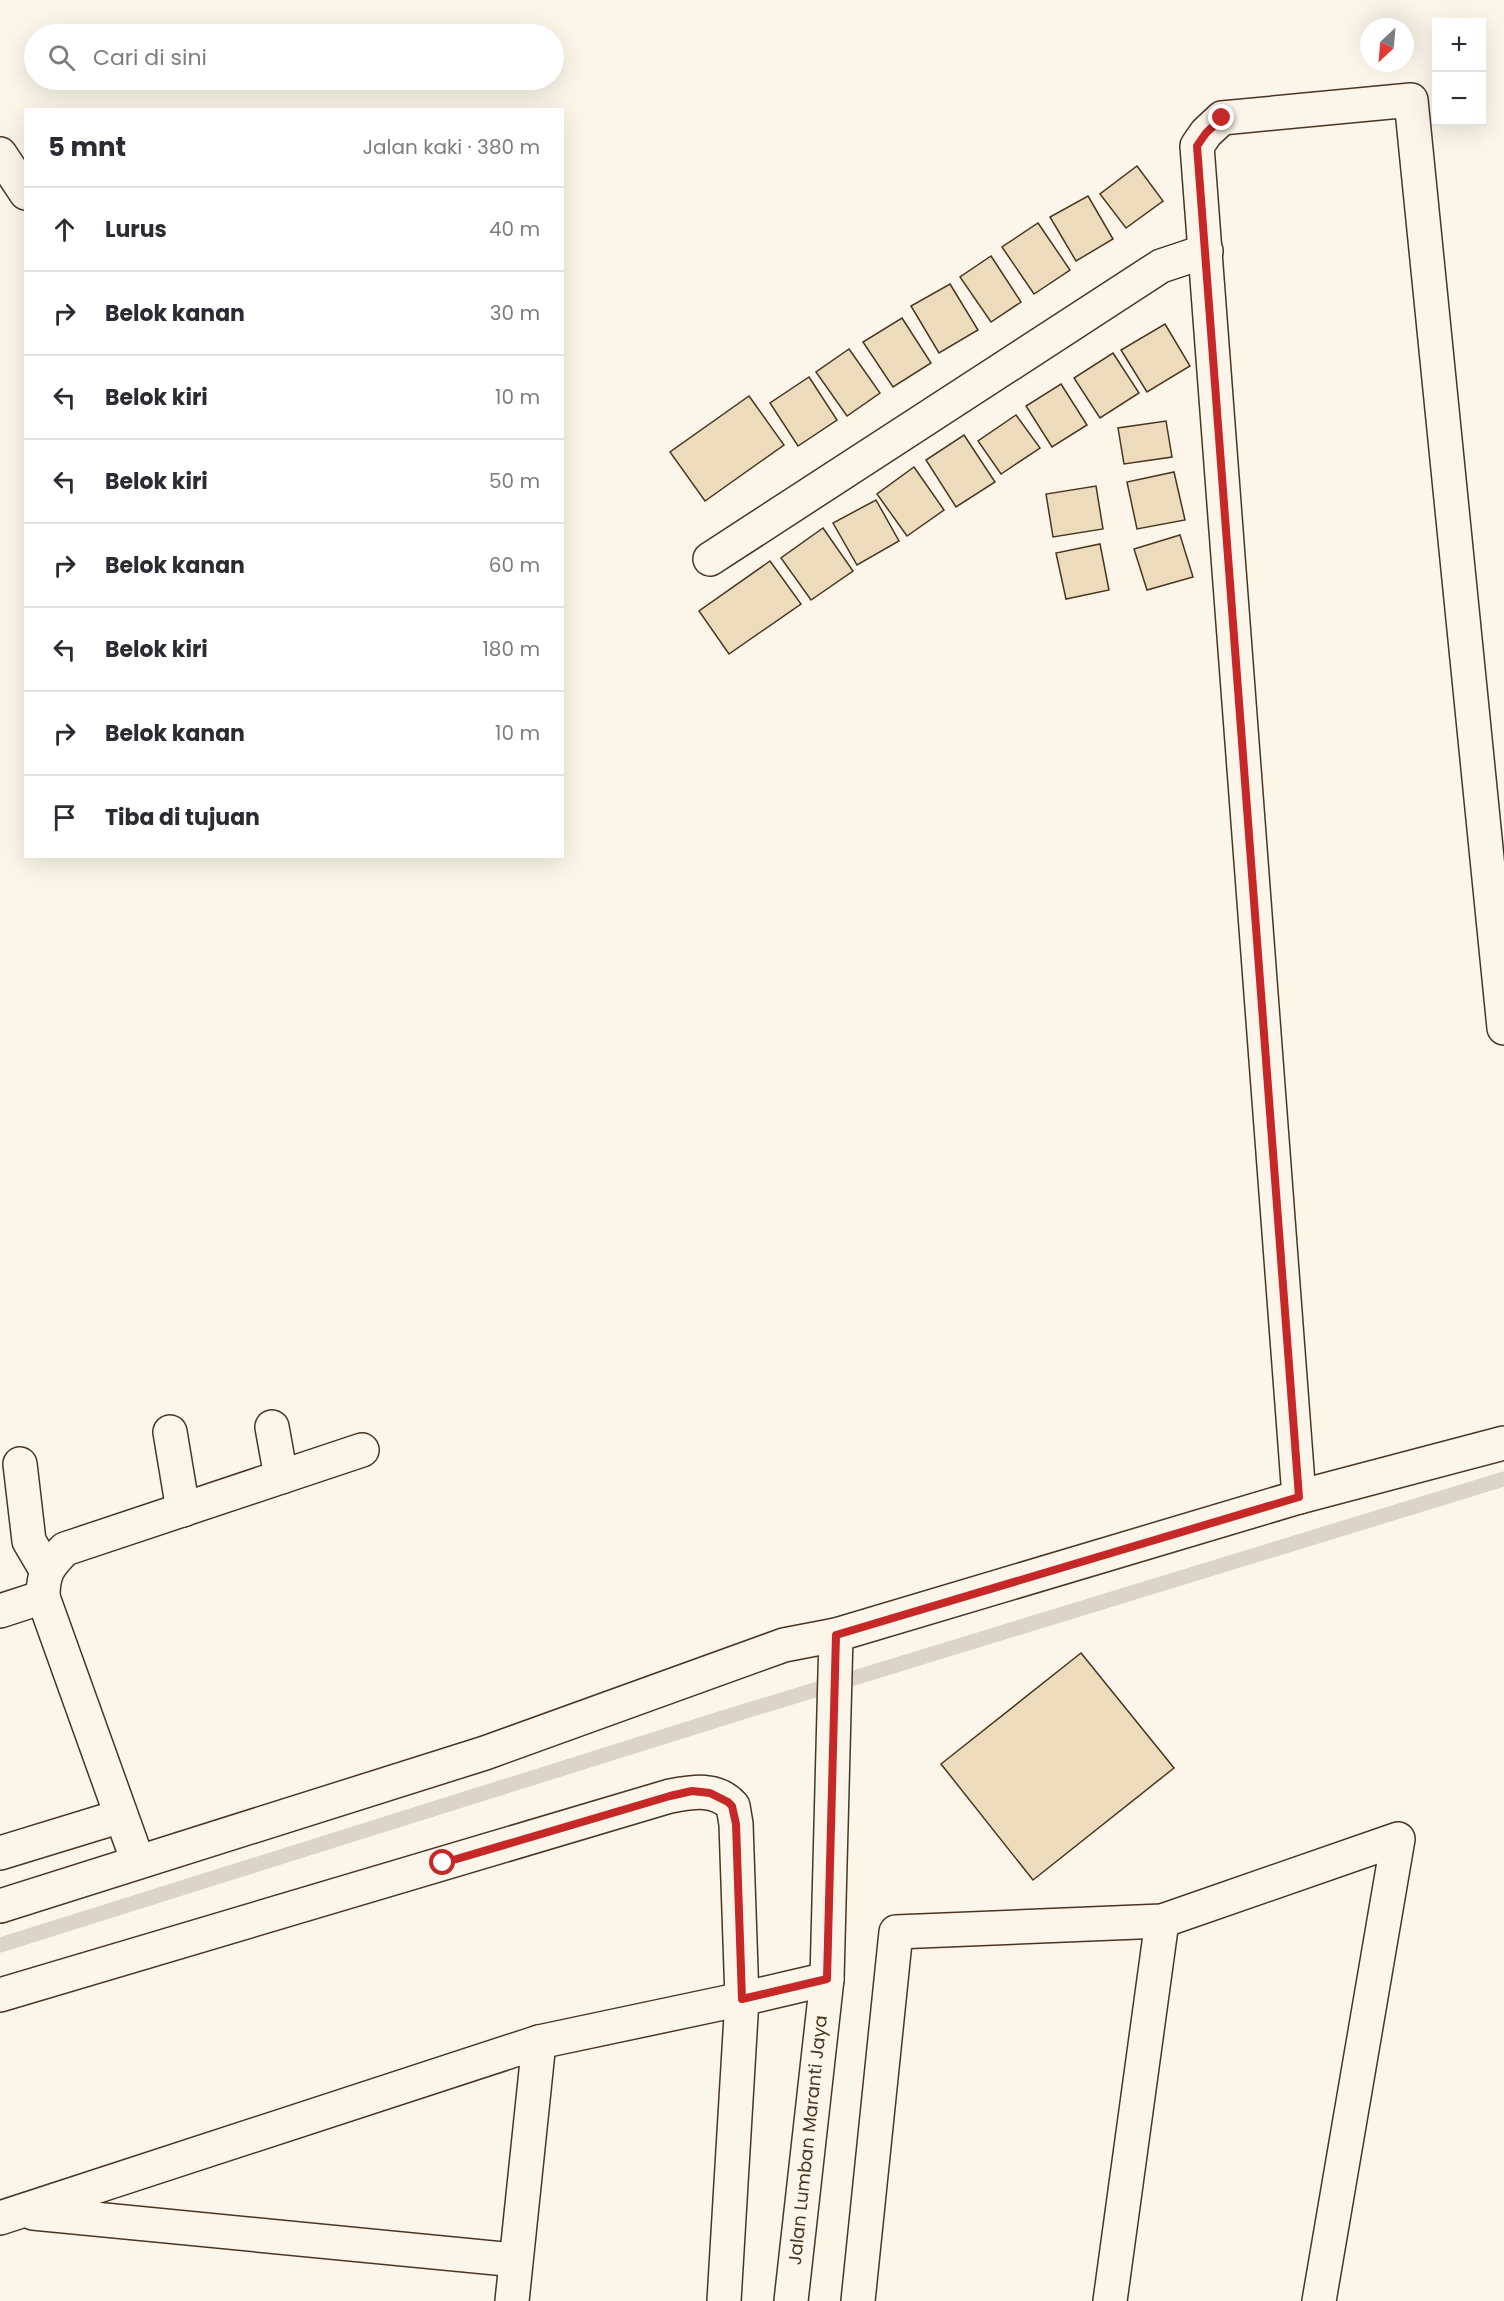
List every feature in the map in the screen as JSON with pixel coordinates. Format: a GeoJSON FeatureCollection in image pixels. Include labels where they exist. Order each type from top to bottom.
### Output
{"type":"FeatureCollection","features":[{"type":"Feature","properties":{"kind":"street"},"geometry":{"type":"LineString","coordinates":[[1299,1497],[1197,146],[1206,133],[1222,118],[1411,100],[1504,1028]]}},
{"type":"Feature","properties":{"kind":"street"},"geometry":{"type":"LineString","coordinates":[[2,164],[24,191]]}},
{"type":"Feature","properties":{"kind":"street"},"geometry":{"type":"LineString","coordinates":[[710,559],[1161,266],[1206,251]]}},
{"type":"Feature","properties":{"kind":"street"},"geometry":{"type":"LineString","coordinates":[[272,1427],[281,1477]]}},
{"type":"Feature","properties":{"kind":"street"},"geometry":{"type":"LineString","coordinates":[[170,1432],[183,1510]]}},
{"type":"Feature","properties":{"kind":"street"},"geometry":{"type":"LineString","coordinates":[[0,1906],[485,1753],[784,1645],[836,1635],[1299,1497],[1504,1443]]}},
{"type":"Feature","properties":{"kind":"street"},"geometry":{"type":"LineString","coordinates":[[0,1611],[45,1583],[65,1549],[362,1450]]}},
{"type":"Feature","properties":{"kind":"street"},"geometry":{"type":"LineString","coordinates":[[20,1464],[29,1541],[138,1862]]}},
{"type":"Feature","properties":{"kind":"street","name":"Jalan Lumban Maranti Jaya"},"geometry":{"type":"LineString","coordinates":[[791,2301],[827,1979],[836,1635]]}},
{"type":"Feature","properties":{"kind":"street"},"geometry":{"type":"LineString","coordinates":[[0,1995],[670,1796],[701,1791],[710,1793],[732,1806],[736,1824],[742,1999],[724,2301]]}},
{"type":"Feature","properties":{"kind":"street"},"geometry":{"type":"LineString","coordinates":[[0,1853],[121,1816]]}},
{"type":"Feature","properties":{"kind":"street"},"geometry":{"type":"LineString","coordinates":[[858,2301],[896,1932],[1162,1922],[1398,1839],[1319,2301]]}},
{"type":"Feature","properties":{"kind":"street"},"geometry":{"type":"LineString","coordinates":[[1110,2301],[1162,1922]]}},
{"type":"Feature","properties":{"kind":"street"},"geometry":{"type":"LineString","coordinates":[[11,2215],[539,2042],[827,1979]]}},
{"type":"Feature","properties":{"kind":"street"},"geometry":{"type":"LineString","coordinates":[[512,2301],[539,2042]]}},
{"type":"Feature","properties":{"kind":"street"},"geometry":{"type":"LineString","coordinates":[[11,2215],[515,2260]]}},
{"type":"Feature","properties":{"kind":"building"},"geometry":{"type":"Polygon","coordinates":[[[1137,166],[1163,201],[1126,228],[1100,194],[1137,166]]]}},
{"type":"Feature","properties":{"kind":"building"},"geometry":{"type":"Polygon","coordinates":[[[1088,196],[1113,239],[1076,261],[1050,217],[1088,196]]]}},
{"type":"Feature","properties":{"kind":"building"},"geometry":{"type":"Polygon","coordinates":[[[1038,223],[1070,270],[1034,294],[1002,247],[1038,223]]]}},
{"type":"Feature","properties":{"kind":"building"},"geometry":{"type":"Polygon","coordinates":[[[991,256],[1021,302],[991,322],[960,277],[991,256]]]}},
{"type":"Feature","properties":{"kind":"building"},"geometry":{"type":"Polygon","coordinates":[[[950,284],[978,330],[939,353],[911,306],[950,284]]]}},
{"type":"Feature","properties":{"kind":"building"},"geometry":{"type":"Polygon","coordinates":[[[902,318],[931,363],[893,387],[863,342],[902,318]]]}},
{"type":"Feature","properties":{"kind":"building"},"geometry":{"type":"Polygon","coordinates":[[[1165,324],[1190,366],[1147,392],[1121,350],[1165,324]]]}},
{"type":"Feature","properties":{"kind":"building"},"geometry":{"type":"Polygon","coordinates":[[[849,349],[880,393],[847,416],[816,372],[849,349]]]}},
{"type":"Feature","properties":{"kind":"building"},"geometry":{"type":"Polygon","coordinates":[[[1113,353],[1139,393],[1100,418],[1074,378],[1113,353]]]}},
{"type":"Feature","properties":{"kind":"building"},"geometry":{"type":"Polygon","coordinates":[[[809,377],[837,420],[798,446],[770,403],[809,377]]]}},
{"type":"Feature","properties":{"kind":"building"},"geometry":{"type":"Polygon","coordinates":[[[1061,384],[1087,425],[1052,447],[1026,406],[1061,384]]]}},
{"type":"Feature","properties":{"kind":"building"},"geometry":{"type":"Polygon","coordinates":[[[749,396],[784,445],[705,501],[670,452],[749,396]]]}},
{"type":"Feature","properties":{"kind":"building"},"geometry":{"type":"Polygon","coordinates":[[[1016,415],[1040,448],[1001,474],[978,441],[1016,415]]]}},
{"type":"Feature","properties":{"kind":"building"},"geometry":{"type":"Polygon","coordinates":[[[1166,421],[1172,457],[1124,464],[1118,428],[1166,421]]]}},
{"type":"Feature","properties":{"kind":"building"},"geometry":{"type":"Polygon","coordinates":[[[964,435],[995,482],[956,507],[926,460],[964,435]]]}},
{"type":"Feature","properties":{"kind":"building"},"geometry":{"type":"Polygon","coordinates":[[[914,467],[944,510],[907,536],[877,494],[914,467]]]}},
{"type":"Feature","properties":{"kind":"building"},"geometry":{"type":"Polygon","coordinates":[[[1174,472],[1185,520],[1137,529],[1127,482],[1174,472]]]}},
{"type":"Feature","properties":{"kind":"building"},"geometry":{"type":"Polygon","coordinates":[[[1096,486],[1103,529],[1053,537],[1046,494],[1096,486]]]}},
{"type":"Feature","properties":{"kind":"building"},"geometry":{"type":"Polygon","coordinates":[[[876,500],[899,541],[857,565],[833,523],[876,500]]]}},
{"type":"Feature","properties":{"kind":"building"},"geometry":{"type":"Polygon","coordinates":[[[823,528],[853,571],[811,600],[781,558],[823,528]]]}},
{"type":"Feature","properties":{"kind":"building"},"geometry":{"type":"Polygon","coordinates":[[[1180,535],[1193,577],[1147,590],[1134,549],[1180,535]]]}},
{"type":"Feature","properties":{"kind":"building"},"geometry":{"type":"Polygon","coordinates":[[[1100,544],[1109,590],[1066,599],[1056,553],[1100,544]]]}},
{"type":"Feature","properties":{"kind":"building"},"geometry":{"type":"Polygon","coordinates":[[[770,561],[801,604],[729,654],[699,611],[770,561]]]}},
{"type":"Feature","properties":{"kind":"building"},"geometry":{"type":"Polygon","coordinates":[[[1081,1653],[1174,1768],[1033,1880],[941,1764],[1081,1653]]]}},
{"type":"Feature","properties":{"kind":"waterway"},"geometry":{"type":"LineString","coordinates":[[0,1945],[723,1718],[1504,1479]]}},
{"type":"Feature","properties":{"kind":"route"},"geometry":{"type":"LineString","coordinates":[[443,1863],[670,1796],[692,1791],[710,1793],[732,1806],[736,1824],[742,1999],[827,1979],[836,1635],[1299,1497],[1197,146],[1206,133],[1222,118]]}}]}
